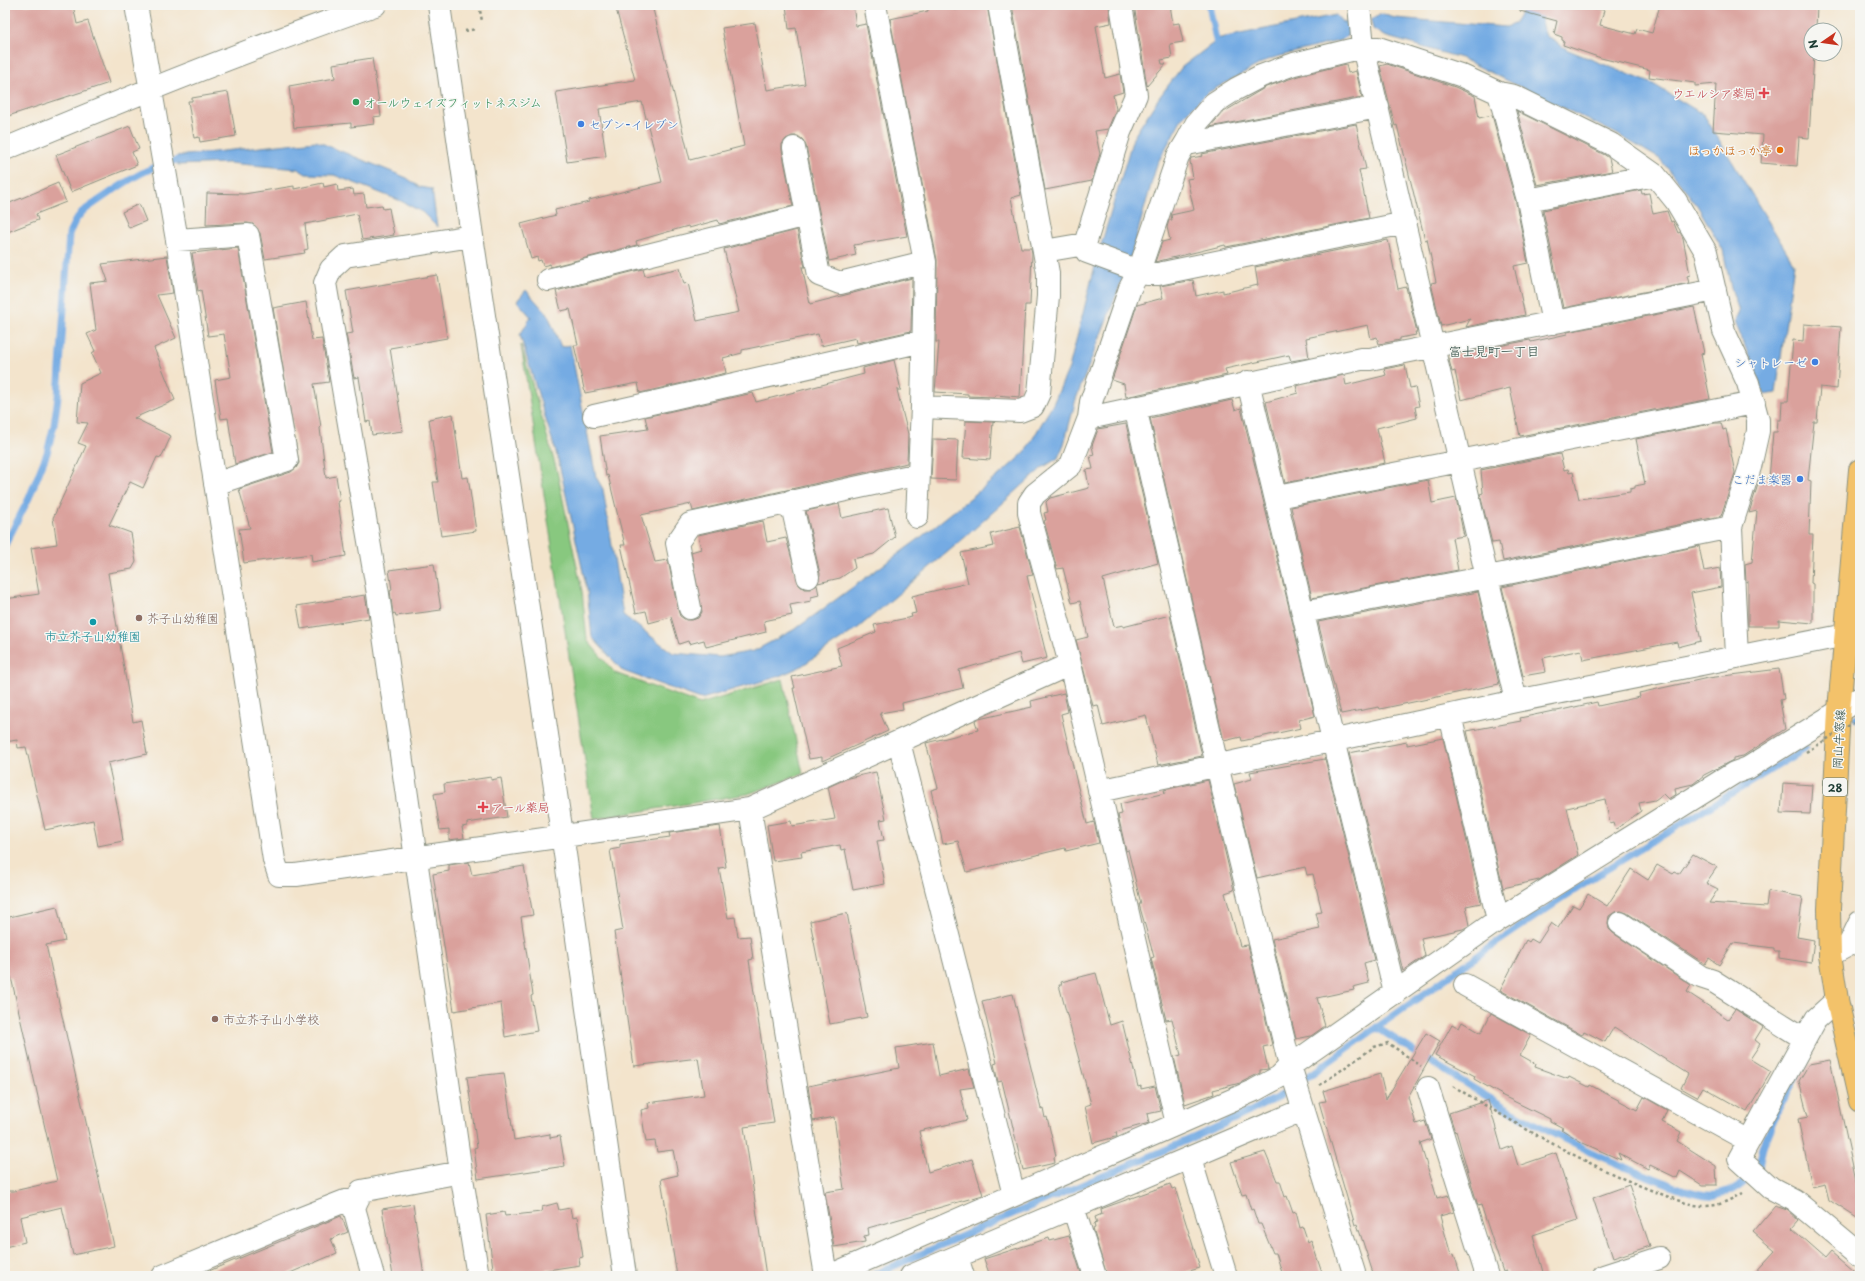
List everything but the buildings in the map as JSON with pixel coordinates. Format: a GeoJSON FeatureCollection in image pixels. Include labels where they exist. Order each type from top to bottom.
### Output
{"type":"FeatureCollection","features":[{"type":"Feature","properties":{"kind":"main road","name":"岡山牛窓線"},"geometry":{"type":"LineString","coordinates":[[1860,470],[1846,635],[1846,717],[1829,909],[1830,955],[1837,1000],[1860,1101]]}},
{"type":"Feature","properties":{"kind":"street"},"geometry":{"type":"LineString","coordinates":[[136,5],[165,165],[274,860],[279,875],[296,875],[416,856],[750,808],[1070,664]]}},
{"type":"Feature","properties":{"kind":"street"},"geometry":{"type":"LineString","coordinates":[[5,149],[151,88],[322,23],[375,5]]}},
{"type":"Feature","properties":{"kind":"street"},"geometry":{"type":"LineString","coordinates":[[439,5],[472,236],[562,835],[625,1276]]}},
{"type":"Feature","properties":{"kind":"street"},"geometry":{"type":"LineString","coordinates":[[875,5],[924,262],[922,407],[918,517]]}},
{"type":"Feature","properties":{"kind":"street"},"geometry":{"type":"LineString","coordinates":[[922,407],[1020,411],[1033,406],[1040,393],[1048,296],[1048,273],[999,5]]}},
{"type":"Feature","properties":{"kind":"street"},"geometry":{"type":"LineString","coordinates":[[1090,250],[1120,132],[1136,96],[1121,5]]}},
{"type":"Feature","properties":{"kind":"street"},"geometry":{"type":"LineString","coordinates":[[1361,27],[1378,48],[1460,75],[1499,93],[1514,96],[1611,144],[1655,174],[1676,201],[1706,252],[1724,331],[1748,383],[1758,420],[1758,431],[1750,467],[1731,527],[1737,657]]}},
{"type":"Feature","properties":{"kind":"street"},"geometry":{"type":"LineString","coordinates":[[1361,27],[1378,107],[1516,701]]}},
{"type":"Feature","properties":{"kind":"street"},"geometry":{"type":"LineString","coordinates":[[1177,1124],[1070,664],[1029,513],[1029,503],[1035,494],[1071,465],[1090,418],[1092,402],[1135,269],[1178,156],[1196,124],[1214,104],[1242,86],[1261,76],[1294,64],[1361,27]]}},
{"type":"Feature","properties":{"kind":"street"},"geometry":{"type":"LineString","coordinates":[[1499,93],[1528,200],[1553,323]]}},
{"type":"Feature","properties":{"kind":"street"},"geometry":{"type":"LineString","coordinates":[[1187,141],[1192,144],[1378,107]]}},
{"type":"Feature","properties":{"kind":"street"},"geometry":{"type":"LineString","coordinates":[[794,148],[819,275],[840,283],[924,262]]}},
{"type":"Feature","properties":{"kind":"street"},"geometry":{"type":"LineString","coordinates":[[1528,200],[1655,174]]}},
{"type":"Feature","properties":{"kind":"street"},"geometry":{"type":"LineString","coordinates":[[548,280],[807,215]]}},
{"type":"Feature","properties":{"kind":"street"},"geometry":{"type":"LineString","coordinates":[[1044,251],[1090,250],[1147,274],[1158,274],[1405,223]]}},
{"type":"Feature","properties":{"kind":"street"},"geometry":{"type":"LineString","coordinates":[[177,240],[248,235],[287,460],[215,484]]}},
{"type":"Feature","properties":{"kind":"street"},"geometry":{"type":"LineString","coordinates":[[472,236],[345,256],[331,269],[325,283],[378,594],[460,1172],[478,1276]]}},
{"type":"Feature","properties":{"kind":"street"},"geometry":{"type":"LineString","coordinates":[[1090,418],[1248,382],[1715,290]]}},
{"type":"Feature","properties":{"kind":"street"},"geometry":{"type":"LineString","coordinates":[[594,416],[923,341]]}},
{"type":"Feature","properties":{"kind":"street"},"geometry":{"type":"LineString","coordinates":[[1248,382],[1277,497],[1333,740],[1396,993]]}},
{"type":"Feature","properties":{"kind":"street"},"geometry":{"type":"LineString","coordinates":[[1277,497],[1754,403]]}},
{"type":"Feature","properties":{"kind":"street"},"geometry":{"type":"LineString","coordinates":[[1135,407],[1217,765],[1296,1090],[1355,1276]]}},
{"type":"Feature","properties":{"kind":"street"},"geometry":{"type":"LineString","coordinates":[[690,608],[678,543],[690,524],[919,474]]}},
{"type":"Feature","properties":{"kind":"street"},"geometry":{"type":"LineString","coordinates":[[791,501],[808,577]]}},
{"type":"Feature","properties":{"kind":"street"},"geometry":{"type":"LineString","coordinates":[[1304,612],[1488,578],[1731,527]]}},
{"type":"Feature","properties":{"kind":"street"},"geometry":{"type":"LineString","coordinates":[[1099,791],[1516,701],[1846,635]]}},
{"type":"Feature","properties":{"kind":"street"},"geometry":{"type":"LineString","coordinates":[[912,1276],[960,1266],[1073,1207],[1190,1158],[1296,1090],[1396,993],[1498,920],[1734,773],[1748,768],[1846,717],[1860,698]]}},
{"type":"Feature","properties":{"kind":"street"},"geometry":{"type":"LineString","coordinates":[[1450,715],[1498,920]]}},
{"type":"Feature","properties":{"kind":"street"},"geometry":{"type":"LineString","coordinates":[[899,742],[1014,1195]]}},
{"type":"Feature","properties":{"kind":"street"},"geometry":{"type":"LineString","coordinates":[[750,808],[827,1276],[1255,1090],[1278,1077],[1296,1090]]}},
{"type":"Feature","properties":{"kind":"street"},"geometry":{"type":"LineString","coordinates":[[1830,955],[1849,945],[1860,922]]}},
{"type":"Feature","properties":{"kind":"street"},"geometry":{"type":"LineString","coordinates":[[1620,923],[1700,976],[1713,981],[1805,1039]]}},
{"type":"Feature","properties":{"kind":"street"},"geometry":{"type":"LineString","coordinates":[[1465,985],[1749,1141]]}},
{"type":"Feature","properties":{"kind":"street"},"geometry":{"type":"LineString","coordinates":[[1837,1000],[1816,1019],[1739,1159],[1771,1188],[1794,1200],[1860,1255]]}},
{"type":"Feature","properties":{"kind":"street"},"geometry":{"type":"LineString","coordinates":[[1427,1079],[1486,1276]]}},
{"type":"Feature","properties":{"kind":"street"},"geometry":{"type":"LineString","coordinates":[[1190,1158],[1226,1276]]}},
{"type":"Feature","properties":{"kind":"street"},"geometry":{"type":"LineString","coordinates":[[373,1276],[354,1208],[361,1191],[460,1172]]}},
{"type":"Feature","properties":{"kind":"street"},"geometry":{"type":"LineString","coordinates":[[164,1276],[294,1221],[345,1201],[358,1199]]}},
{"type":"Feature","properties":{"kind":"street"},"geometry":{"type":"LineString","coordinates":[[1073,1207],[1095,1276]]}},
{"type":"Feature","properties":{"kind":"street"},"geometry":{"type":"LineString","coordinates":[[1604,1276],[1659,1258]]}},
{"type":"Feature","properties":{"kind":"path"},"geometry":{"type":"LineString","coordinates":[[479,5],[482,21]]}},
{"type":"Feature","properties":{"kind":"path"},"geometry":{"type":"LineString","coordinates":[[1806,752],[1846,717]]}},
{"type":"Feature","properties":{"kind":"path"},"geometry":{"type":"LineString","coordinates":[[1296,1090],[1374,1048],[1388,1043],[1427,1079]]}},
{"type":"Feature","properties":{"kind":"path"},"geometry":{"type":"LineString","coordinates":[[1449,1084],[1540,1136],[1636,1184],[1684,1202],[1704,1206],[1718,1205],[1758,1176]]}},
{"type":"Feature","properties":{"kind":"green space"},"geometry":{"type":"Polygon","coordinates":[[[521,345],[557,471],[582,591],[587,640],[615,673],[700,704],[783,679],[803,774],[748,794],[594,819],[521,345]]]}},
{"type":"Feature","properties":{"kind":"water"},"geometry":{"type":"Polygon","coordinates":[[[1526,5],[1542,16],[1542,26],[1546,36],[1568,50],[1653,84],[1704,115],[1794,264],[1776,393],[1765,395],[1735,322],[1739,311],[1731,288],[1723,250],[1697,205],[1660,159],[1617,134],[1461,58],[1384,36],[1373,29],[1371,20],[1381,14],[1395,18],[1506,27],[1514,24],[1526,5]]]}},
{"type":"Feature","properties":{"kind":"water"},"geometry":{"type":"Polygon","coordinates":[[[1336,15],[1343,23],[1347,22],[1350,33],[1342,40],[1269,59],[1207,93],[1182,118],[1157,164],[1130,259],[1076,399],[1064,444],[1058,458],[1042,468],[963,539],[858,628],[800,667],[777,677],[701,699],[623,671],[592,637],[587,590],[558,459],[520,335],[531,317],[517,301],[526,290],[548,315],[561,347],[570,345],[596,477],[603,489],[623,615],[673,653],[720,657],[754,651],[797,628],[916,541],[1003,472],[1025,452],[1053,404],[1069,368],[1096,262],[1133,138],[1158,99],[1182,67],[1220,38],[1336,15]]]}},
{"type":"Feature","properties":{"kind":"water"},"geometry":{"type":"Polygon","coordinates":[[[316,141],[407,178],[419,187],[432,189],[437,227],[422,212],[401,201],[334,175],[306,174],[298,169],[228,163],[178,165],[177,156],[316,141]]]}},
{"type":"Feature","properties":{"kind":"waterway"},"geometry":{"type":"LineString","coordinates":[[1209,5],[1218,50]]}},
{"type":"Feature","properties":{"kind":"waterway"},"geometry":{"type":"LineString","coordinates":[[5,545],[29,498],[47,453],[54,425],[58,397],[69,234],[75,221],[82,212],[145,171],[172,161],[186,159]]}},
{"type":"Feature","properties":{"kind":"waterway"},"geometry":{"type":"LineString","coordinates":[[871,1276],[1025,1208],[1181,1143],[1282,1095],[1490,947],[1599,874],[1805,749]]}},
{"type":"Feature","properties":{"kind":"waterway"},"geometry":{"type":"LineString","coordinates":[[1376,1027],[1478,1091],[1548,1131],[1620,1165],[1686,1190],[1709,1195],[1722,1194],[1734,1189],[1759,1168],[1761,1154],[1772,1124],[1809,1053]]}},
{"type":"Feature","properties":{"kind":"place","name":"ウエルシア薬局"},"geometry":{"type":"Point","coordinates":[1764,93]}},
{"type":"Feature","properties":{"kind":"place","name":"オールウェイズフィットネスジム"},"geometry":{"type":"Point","coordinates":[356,102]}},
{"type":"Feature","properties":{"kind":"place","name":"セブン-イレブン"},"geometry":{"type":"Point","coordinates":[581,124]}},
{"type":"Feature","properties":{"kind":"place","name":"ほっかほっか亭"},"geometry":{"type":"Point","coordinates":[1780,150]}},
{"type":"Feature","properties":{"kind":"place","name":"シャトレーゼ"},"geometry":{"type":"Point","coordinates":[1815,362]}},
{"type":"Feature","properties":{"kind":"place","name":"こだま楽器"},"geometry":{"type":"Point","coordinates":[1800,479]}},
{"type":"Feature","properties":{"kind":"place","name":"芥子山幼稚園"},"geometry":{"type":"Point","coordinates":[139,618]}},
{"type":"Feature","properties":{"kind":"place","name":"市立芥子山幼稚園"},"geometry":{"type":"Point","coordinates":[93,622]}},
{"type":"Feature","properties":{"kind":"place","name":"アール薬局"},"geometry":{"type":"Point","coordinates":[483,807]}},
{"type":"Feature","properties":{"kind":"place","name":"市立芥子山小学校"},"geometry":{"type":"Point","coordinates":[215,1019]}},
{"type":"Feature","properties":{"kind":"district","name":"富士見町一丁目"},"geometry":{"type":"Point","coordinates":[1494,350]}}]}
